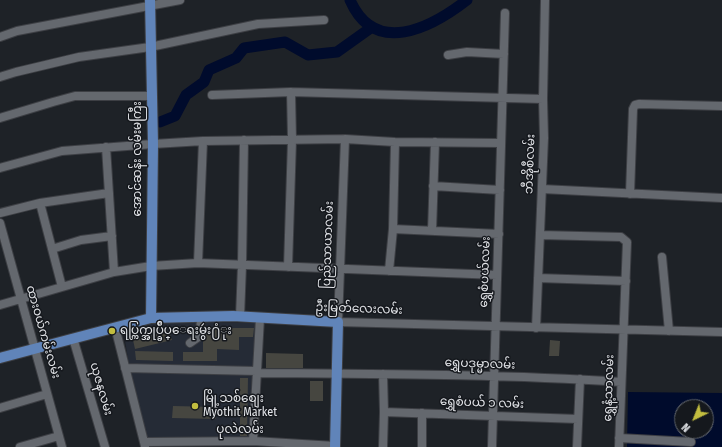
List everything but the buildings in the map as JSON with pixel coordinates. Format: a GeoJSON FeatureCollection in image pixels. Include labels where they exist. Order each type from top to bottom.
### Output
{"type":"FeatureCollection","features":[{"type":"Feature","properties":{"kind":"main road","name":"အောင်ဆန်း လမ်းမကြီး"},"geometry":{"type":"LineString","coordinates":[[150,2],[153,144],[151,318]]}},
{"type":"Feature","properties":{"kind":"main road","name":"ဦးမြတ်လေးလမ်း"},"geometry":{"type":"LineString","coordinates":[[0,358],[151,318],[240,317],[338,322]]}},
{"type":"Feature","properties":{"kind":"main road","name":"ပြည်သာယာလမ်း"},"geometry":{"type":"LineString","coordinates":[[335,446],[338,322]]}},
{"type":"Feature","properties":{"kind":"street"},"geometry":{"type":"LineString","coordinates":[[0,37],[17,31],[150,2],[180,0]]}},
{"type":"Feature","properties":{"kind":"street","name":"ဘီအိုစီလမ်း"},"geometry":{"type":"LineString","coordinates":[[536,328],[544,138],[543,99],[546,0]]}},
{"type":"Feature","properties":{"kind":"street","name":"ရွှေစံပယ်လမ်း"},"geometry":{"type":"LineString","coordinates":[[492,447],[505,13]]}},
{"type":"Feature","properties":{"kind":"street"},"geometry":{"type":"LineString","coordinates":[[0,77],[79,57],[150,47],[258,24],[324,20]]}},
{"type":"Feature","properties":{"kind":"street"},"geometry":{"type":"LineString","coordinates":[[448,55],[467,52],[504,54]]}},
{"type":"Feature","properties":{"kind":"street"},"geometry":{"type":"LineString","coordinates":[[212,95],[291,92],[543,99]]}},
{"type":"Feature","properties":{"kind":"street"},"geometry":{"type":"LineString","coordinates":[[288,267],[292,140],[291,92]]}},
{"type":"Feature","properties":{"kind":"street"},"geometry":{"type":"LineString","coordinates":[[0,118],[75,96],[151,96]]}},
{"type":"Feature","properties":{"kind":"street"},"geometry":{"type":"LineString","coordinates":[[630,194],[633,109],[635,105],[722,106]]}},
{"type":"Feature","properties":{"kind":"street"},"geometry":{"type":"LineString","coordinates":[[0,168],[62,151],[203,141],[345,139],[395,142],[501,144]]}},
{"type":"Feature","properties":{"kind":"street","name":"ပြည်သာယာလမ်း"},"geometry":{"type":"LineString","coordinates":[[338,322],[345,139]]}},
{"type":"Feature","properties":{"kind":"street"},"geometry":{"type":"LineString","coordinates":[[240,317],[244,140]]}},
{"type":"Feature","properties":{"kind":"street"},"geometry":{"type":"LineString","coordinates":[[198,263],[203,141]]}},
{"type":"Feature","properties":{"kind":"street"},"geometry":{"type":"LineString","coordinates":[[390,272],[393,229],[395,142]]}},
{"type":"Feature","properties":{"kind":"street"},"geometry":{"type":"LineString","coordinates":[[432,230],[435,142]]}},
{"type":"Feature","properties":{"kind":"street"},"geometry":{"type":"LineString","coordinates":[[106,147],[114,272]]}},
{"type":"Feature","properties":{"kind":"street"},"geometry":{"type":"LineString","coordinates":[[433,186],[500,190]]}},
{"type":"Feature","properties":{"kind":"street"},"geometry":{"type":"LineString","coordinates":[[542,190],[722,198]]}},
{"type":"Feature","properties":{"kind":"street"},"geometry":{"type":"LineString","coordinates":[[0,213],[40,203],[109,193]]}},
{"type":"Feature","properties":{"kind":"street"},"geometry":{"type":"LineString","coordinates":[[40,203],[62,287]]}},
{"type":"Feature","properties":{"kind":"street","name":"ထားဝယ်ကမ်းလမ်း"},"geometry":{"type":"LineString","coordinates":[[0,223],[62,447]]}},
{"type":"Feature","properties":{"kind":"street"},"geometry":{"type":"LineString","coordinates":[[393,229],[499,234]]}},
{"type":"Feature","properties":{"kind":"street","name":"ရွှေနံ့သာလမ်း"},"geometry":{"type":"LineString","coordinates":[[540,235],[621,237],[627,242],[619,443]]}},
{"type":"Feature","properties":{"kind":"street"},"geometry":{"type":"LineString","coordinates":[[52,249],[81,240],[112,236]]}},
{"type":"Feature","properties":{"kind":"street"},"geometry":{"type":"LineString","coordinates":[[0,258],[9,256]]}},
{"type":"Feature","properties":{"kind":"street"},"geometry":{"type":"LineString","coordinates":[[662,257],[669,331]]}},
{"type":"Feature","properties":{"kind":"street"},"geometry":{"type":"LineString","coordinates":[[0,305],[114,272],[151,266],[198,263],[390,272],[497,275]]}},
{"type":"Feature","properties":{"kind":"street"},"geometry":{"type":"LineString","coordinates":[[538,278],[626,281]]}},
{"type":"Feature","properties":{"kind":"street"},"geometry":{"type":"LineString","coordinates":[[190,343],[200,336],[201,317]]}},
{"type":"Feature","properties":{"kind":"street"},"geometry":{"type":"LineString","coordinates":[[253,441],[260,318]]}},
{"type":"Feature","properties":{"kind":"street","name":"ဦးမြတ်လေးလမ်း"},"geometry":{"type":"LineString","coordinates":[[338,322],[722,332]]}},
{"type":"Feature","properties":{"kind":"street"},"geometry":{"type":"LineString","coordinates":[[115,327],[145,445]]}},
{"type":"Feature","properties":{"kind":"street","name":"ယုဇနလမ်း"},"geometry":{"type":"LineString","coordinates":[[73,338],[105,447]]}},
{"type":"Feature","properties":{"kind":"street","name":"ရွှေပဒုမ္မာလမ်း"},"geometry":{"type":"LineString","coordinates":[[125,368],[337,374],[494,376],[621,382]]}},
{"type":"Feature","properties":{"kind":"street"},"geometry":{"type":"LineString","coordinates":[[383,374],[383,447]]}},
{"type":"Feature","properties":{"kind":"street"},"geometry":{"type":"LineString","coordinates":[[577,447],[580,379]]}},
{"type":"Feature","properties":{"kind":"street"},"geometry":{"type":"LineString","coordinates":[[0,408],[48,394]]}},
{"type":"Feature","properties":{"kind":"street","name":"ရွှေစံပယ် ၁ လမ်း"},"geometry":{"type":"LineString","coordinates":[[384,412],[578,419]]}},
{"type":"Feature","properties":{"kind":"street"},"geometry":{"type":"LineString","coordinates":[[422,413],[422,447]]}},
{"type":"Feature","properties":{"kind":"street"},"geometry":{"type":"LineString","coordinates":[[20,447],[59,436]]}},
{"type":"Feature","properties":{"kind":"street","name":"ပုလဲလမ်း"},"geometry":{"type":"LineString","coordinates":[[145,445],[253,441],[335,446]]}},
{"type":"Feature","properties":{"kind":"street"},"geometry":{"type":"LineString","coordinates":[[619,443],[691,442]]}},
{"type":"Feature","properties":{"kind":"shaded area"},"geometry":{"type":"Polygon","coordinates":[[[152,322],[256,323],[254,368],[129,365],[124,334],[152,322]]]}},
{"type":"Feature","properties":{"kind":"shaded area","name":"မြို့သစ်စျေး Myothit Market"},"geometry":{"type":"Polygon","coordinates":[[[129,369],[254,373],[250,439],[147,438],[129,369]]]}},
{"type":"Feature","properties":{"kind":"water"},"geometry":{"type":"Polygon","coordinates":[[[628,392],[722,393],[722,447],[627,447],[628,392]]]}},
{"type":"Feature","properties":{"kind":"waterway"},"geometry":{"type":"LineString","coordinates":[[350,0],[361,18],[374,28],[389,32],[404,32],[421,27],[437,20],[467,0]]}},
{"type":"Feature","properties":{"kind":"waterway"},"geometry":{"type":"LineString","coordinates":[[160,122],[175,116],[186,95],[204,82],[209,70],[236,58],[244,48],[285,42],[308,55],[337,52],[372,27]]}},
{"type":"Feature","properties":{"kind":"place","name":"ရပ္ကြက္အုပ္ခ်ဳပ္ေရးမွဴး႐ံုး"},"geometry":{"type":"Point","coordinates":[112,331]}},
{"type":"Feature","properties":{"kind":"place","name":"မြို့သစ်စျေး Myothit Market"},"geometry":{"type":"Point","coordinates":[195,406]}}]}
